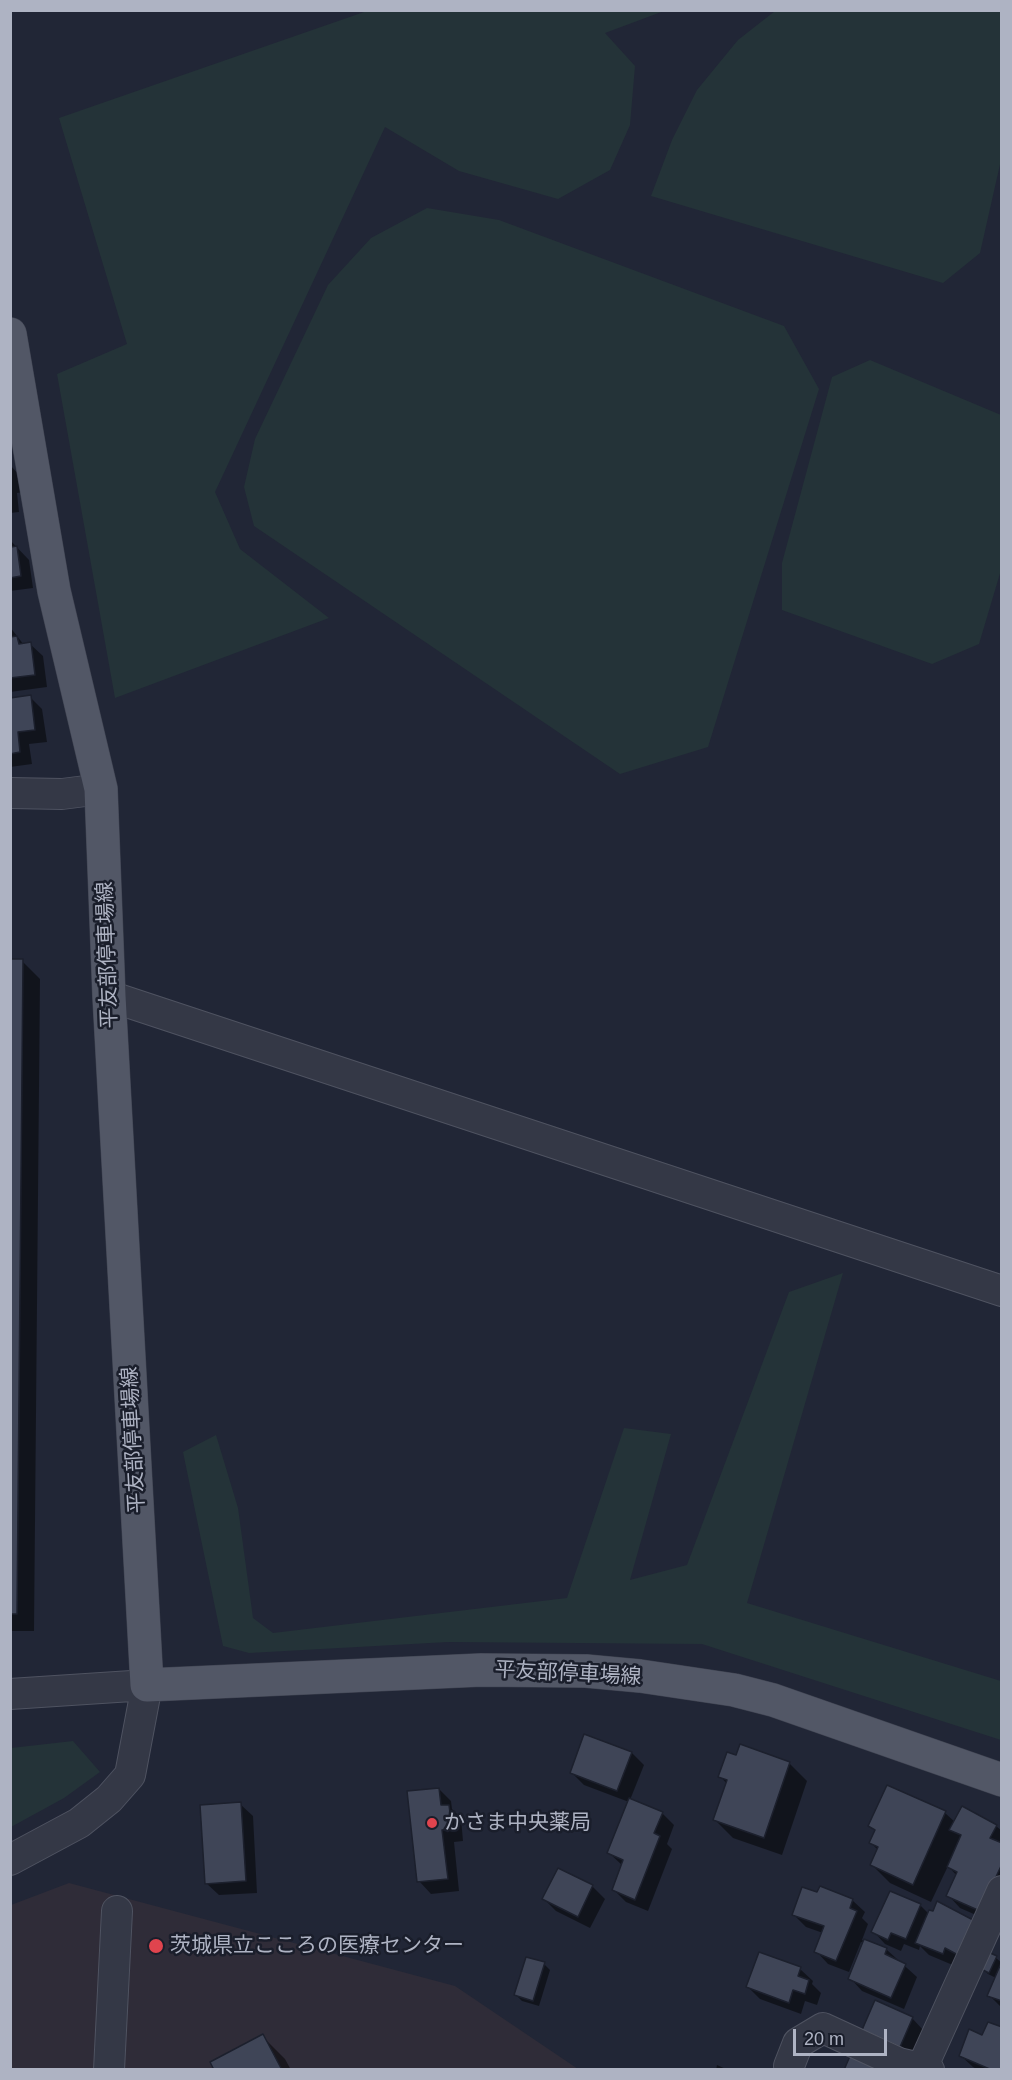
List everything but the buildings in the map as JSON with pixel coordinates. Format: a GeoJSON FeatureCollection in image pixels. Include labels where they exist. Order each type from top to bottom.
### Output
{"type":"FeatureCollection","features":[{"type":"Feature","properties":{"kind":"main road","name":"平友部停車場線"},"geometry":{"type":"LineString","coordinates":[[10,334],[19,434],[101,789],[109,996],[147,1685],[481,1670],[586,1671],[640,1676],[734,1690],[773,1700],[1002,1780]]}},
{"type":"Feature","properties":{"kind":"street"},"geometry":{"type":"LineString","coordinates":[[10,793],[62,794],[101,789]]}},
{"type":"Feature","properties":{"kind":"street"},"geometry":{"type":"LineString","coordinates":[[109,996],[1002,1291]]}},
{"type":"Feature","properties":{"kind":"street"},"geometry":{"type":"LineString","coordinates":[[10,1694],[147,1685],[130,1774],[109,1799],[80,1823],[10,1860]]}},
{"type":"Feature","properties":{"kind":"street"},"geometry":{"type":"LineString","coordinates":[[789,2066],[798,2043],[824,2028],[899,2063],[924,2069],[1002,1891]]}},
{"type":"Feature","properties":{"kind":"street"},"geometry":{"type":"LineString","coordinates":[[109,2070],[117,1911]]}},
{"type":"Feature","properties":{"kind":"shaded area"},"geometry":{"type":"Polygon","coordinates":[[[367,11],[664,11],[605,33],[635,66],[630,125],[610,170],[558,199],[459,171],[385,127],[215,492],[240,549],[329,618],[115,698],[57,374],[127,344],[59,118],[367,11]]]}},
{"type":"Feature","properties":{"kind":"shaded area"},"geometry":{"type":"Polygon","coordinates":[[[775,11],[1001,11],[1001,160],[980,253],[943,283],[651,196],[672,140],[697,90],[738,40],[775,11]]]}},
{"type":"Feature","properties":{"kind":"shaded area"},"geometry":{"type":"Polygon","coordinates":[[[427,208],[499,220],[784,326],[819,389],[708,747],[620,774],[254,526],[244,487],[255,439],[328,285],[371,238],[427,208]]]}},
{"type":"Feature","properties":{"kind":"shaded area"},"geometry":{"type":"Polygon","coordinates":[[[870,360],[1001,415],[1001,570],[979,644],[932,664],[782,610],[782,563],[832,377],[870,360]]]}},
{"type":"Feature","properties":{"kind":"shaded area"},"geometry":{"type":"Polygon","coordinates":[[[843,1273],[747,1603],[1001,1681],[1001,1740],[702,1644],[448,1642],[249,1653],[223,1646],[183,1452],[216,1435],[238,1508],[253,1618],[273,1633],[567,1598],[624,1428],[671,1434],[630,1580],[687,1565],[789,1292],[843,1273]]]}},
{"type":"Feature","properties":{"kind":"shaded area"},"geometry":{"type":"Polygon","coordinates":[[[73,1741],[100,1772],[64,1798],[11,1827],[11,1748],[73,1741]]]}},
{"type":"Feature","properties":{"kind":"shaded area","name":"茨城県立こころの医療センター"},"geometry":{"type":"Polygon","coordinates":[[[69,1883],[455,1986],[578,2069],[11,2070],[11,1905],[69,1883]]]}},
{"type":"Feature","properties":{"kind":"place","name":"かさま中央薬局"},"geometry":{"type":"Point","coordinates":[432,1823]}},
{"type":"Feature","properties":{"kind":"place","name":"茨城県立こころの医療センター"},"geometry":{"type":"Point","coordinates":[156,1946]}}]}
